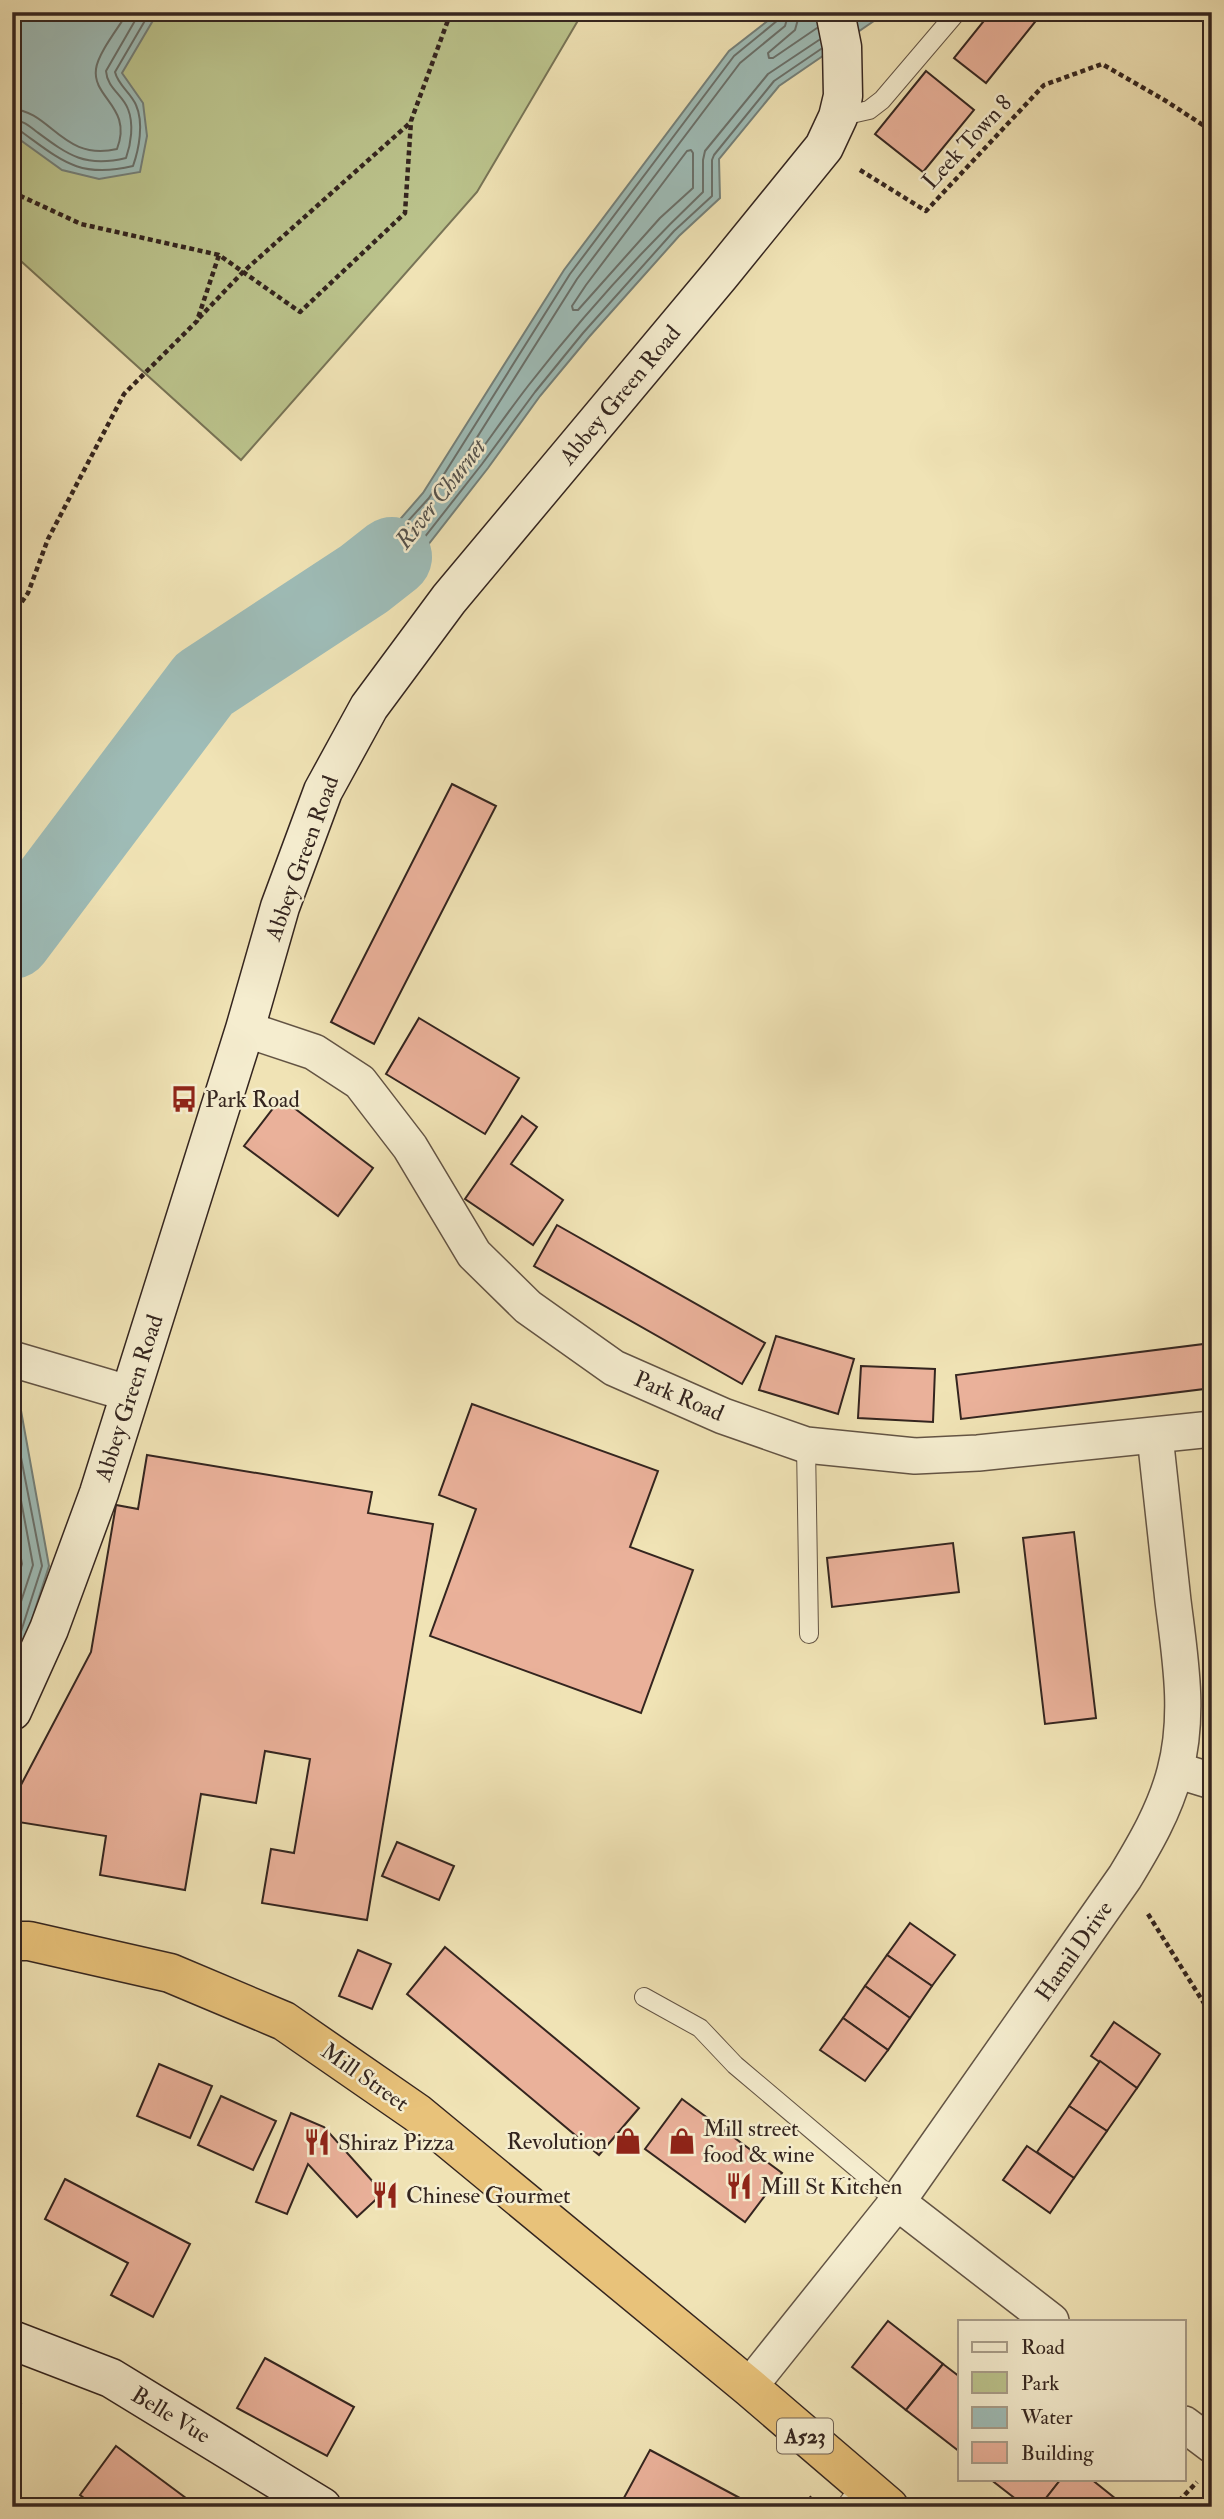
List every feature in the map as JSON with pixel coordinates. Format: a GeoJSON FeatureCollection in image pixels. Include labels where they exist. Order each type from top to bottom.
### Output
{"type":"FeatureCollection","features":[{"type":"Feature","properties":{"kind":"highway","name":"Mill Street"},"geometry":{"type":"LineString","coordinates":[[12,1941],[29,1941],[170,1973],[284,2021],[417,2113],[749,2388],[865,2499]]}},
{"type":"Feature","properties":{"kind":"street"},"geometry":{"type":"LineString","coordinates":[[831,132],[843,96],[839,29]]}},
{"type":"Feature","properties":{"kind":"street","name":"Abbey Green Road"},"geometry":{"type":"LineString","coordinates":[[12,1711],[49,1629],[99,1493],[245,1029],[280,907],[323,791],[369,707],[449,599],[720,275],[831,132]]}},
{"type":"Feature","properties":{"kind":"street","name":"Park Road"},"geometry":{"type":"LineString","coordinates":[[245,1029],[314,1052],[360,1082],[410,1147],[474,1254],[528,1307],[614,1368],[723,1416],[806,1445],[915,1456],[1212,1429]]}},
{"type":"Feature","properties":{"kind":"street"},"geometry":{"type":"LineString","coordinates":[[12,1359],[131,1394]]}},
{"type":"Feature","properties":{"kind":"street","name":"Hamil Drive"},"geometry":{"type":"LineString","coordinates":[[749,2388],[897,2202],[1125,1877],[1167,1799],[1176,1770],[1181,1738],[1183,1691],[1155,1436]]}},
{"type":"Feature","properties":{"kind":"street"},"geometry":{"type":"LineString","coordinates":[[1176,1770],[1212,1781]]}},
{"type":"Feature","properties":{"kind":"street"},"geometry":{"type":"LineString","coordinates":[[897,2202],[1050,2320]]}},
{"type":"Feature","properties":{"kind":"street","name":"Belle Vue"},"geometry":{"type":"LineString","coordinates":[[12,2340],[111,2378],[322,2507]]}},
{"type":"Feature","properties":{"kind":"street"},"geometry":{"type":"LineString","coordinates":[[1186,2427],[1207,2461]]}},
{"type":"Feature","properties":{"kind":"lane"},"geometry":{"type":"LineString","coordinates":[[831,132],[882,100],[957,12]]}},
{"type":"Feature","properties":{"kind":"lane"},"geometry":{"type":"LineString","coordinates":[[806,1445],[809,1634]]}},
{"type":"Feature","properties":{"kind":"lane"},"geometry":{"type":"LineString","coordinates":[[644,1997],[700,2028],[735,2065],[897,2202]]}},
{"type":"Feature","properties":{"kind":"path"},"geometry":{"type":"LineString","coordinates":[[12,192],[81,224],[219,255],[300,312],[405,213],[411,121],[451,12]]}},
{"type":"Feature","properties":{"kind":"path","name":"Leek Town 8"},"geometry":{"type":"LineString","coordinates":[[831,132],[926,211],[1044,85],[1102,64],[1212,131]]}},
{"type":"Feature","properties":{"kind":"path"},"geometry":{"type":"LineString","coordinates":[[12,616],[27,593],[48,539],[124,394],[243,272],[411,121]]}},
{"type":"Feature","properties":{"kind":"path"},"geometry":{"type":"LineString","coordinates":[[197,320],[219,255]]}},
{"type":"Feature","properties":{"kind":"path"},"geometry":{"type":"LineString","coordinates":[[1125,1877],[1212,2015]]}},
{"type":"Feature","properties":{"kind":"path"},"geometry":{"type":"LineString","coordinates":[[1173,2507],[1207,2461]]}},
{"type":"Feature","properties":{"kind":"green space"},"geometry":{"type":"Polygon","coordinates":[[[12,12],[583,12],[477,192],[241,460],[12,253],[12,12]]]}},
{"type":"Feature","properties":{"kind":"water"},"geometry":{"type":"Polygon","coordinates":[[[12,12],[158,12],[122,73],[143,103],[147,136],[140,172],[99,179],[62,170],[12,134],[12,12]]]}},
{"type":"Feature","properties":{"kind":"water"},"geometry":{"type":"Polygon","coordinates":[[[779,12],[887,12],[779,86],[719,159],[720,198],[679,236],[589,337],[540,396],[396,586],[311,634],[291,611],[375,548],[423,493],[564,270],[729,51],[779,12]]]}},
{"type":"Feature","properties":{"kind":"water"},"geometry":{"type":"Polygon","coordinates":[[[12,1403],[20,1405],[49,1566],[23,1647],[12,1662],[12,1403]]]}},
{"type":"Feature","properties":{"kind":"building"},"geometry":{"type":"Polygon","coordinates":[[[991,12],[1043,12],[986,83],[954,58],[991,12]]]}},
{"type":"Feature","properties":{"kind":"building"},"geometry":{"type":"Polygon","coordinates":[[[926,71],[974,110],[923,172],[875,134],[926,71]]]}},
{"type":"Feature","properties":{"kind":"building"},"geometry":{"type":"Polygon","coordinates":[[[452,784],[496,806],[374,1044],[331,1022],[452,784]]]}},
{"type":"Feature","properties":{"kind":"building"},"geometry":{"type":"Polygon","coordinates":[[[419,1018],[519,1078],[485,1134],[386,1074],[419,1018]]]}},
{"type":"Feature","properties":{"kind":"building"},"geometry":{"type":"Polygon","coordinates":[[[281,1098],[373,1168],[338,1216],[244,1146],[281,1098]]]}},
{"type":"Feature","properties":{"kind":"building"},"geometry":{"type":"Polygon","coordinates":[[[522,1116],[537,1127],[511,1164],[563,1200],[533,1245],[465,1199],[522,1116]]]}},
{"type":"Feature","properties":{"kind":"building"},"geometry":{"type":"Polygon","coordinates":[[[557,1225],[765,1343],[742,1384],[534,1266],[557,1225]]]}},
{"type":"Feature","properties":{"kind":"building"},"geometry":{"type":"Polygon","coordinates":[[[776,1336],[854,1359],[838,1414],[759,1390],[776,1336]]]}},
{"type":"Feature","properties":{"kind":"building"},"geometry":{"type":"Polygon","coordinates":[[[1212,1343],[1212,1388],[961,1419],[956,1375],[1212,1343]]]}},
{"type":"Feature","properties":{"kind":"building"},"geometry":{"type":"Polygon","coordinates":[[[861,1366],[935,1369],[933,1422],[858,1418],[861,1366]]]}},
{"type":"Feature","properties":{"kind":"building"},"geometry":{"type":"Polygon","coordinates":[[[472,1404],[658,1471],[630,1547],[693,1570],[641,1713],[430,1636],[476,1509],[439,1495],[472,1404]]]}},
{"type":"Feature","properties":{"kind":"building"},"geometry":{"type":"Polygon","coordinates":[[[147,1455],[372,1492],[368,1513],[433,1524],[367,1920],[262,1903],[271,1849],[294,1853],[310,1759],[265,1751],[256,1803],[201,1794],[185,1890],[100,1875],[106,1836],[12,1821],[12,1802],[91,1652],[116,1505],[138,1509],[147,1455]]]}},
{"type":"Feature","properties":{"kind":"building"},"geometry":{"type":"Polygon","coordinates":[[[1074,1532],[1096,1718],[1045,1724],[1023,1538],[1074,1532]]]}},
{"type":"Feature","properties":{"kind":"building"},"geometry":{"type":"Polygon","coordinates":[[[953,1543],[959,1592],[832,1607],[827,1558],[953,1543]]]}},
{"type":"Feature","properties":{"kind":"building"},"geometry":{"type":"Polygon","coordinates":[[[397,1842],[454,1866],[439,1900],[382,1876],[397,1842]]]}},
{"type":"Feature","properties":{"kind":"building"},"geometry":{"type":"Polygon","coordinates":[[[910,1923],[955,1955],[932,1986],[887,1955],[910,1923]]]}},
{"type":"Feature","properties":{"kind":"building"},"geometry":{"type":"Polygon","coordinates":[[[445,1947],[639,2108],[599,2155],[407,1994],[445,1947]]]}},
{"type":"Feature","properties":{"kind":"building"},"geometry":{"type":"Polygon","coordinates":[[[358,1950],[391,1964],[372,2009],[339,1996],[358,1950]]]}},
{"type":"Feature","properties":{"kind":"building"},"geometry":{"type":"Polygon","coordinates":[[[887,1955],[932,1986],[910,2018],[865,1986],[887,1955]]]}},
{"type":"Feature","properties":{"kind":"building"},"geometry":{"type":"Polygon","coordinates":[[[865,1986],[910,2018],[888,2050],[843,2018],[865,1986]]]}},
{"type":"Feature","properties":{"kind":"building"},"geometry":{"type":"Polygon","coordinates":[[[843,2018],[888,2050],[865,2081],[820,2050],[843,2018]]]}},
{"type":"Feature","properties":{"kind":"building"},"geometry":{"type":"Polygon","coordinates":[[[1114,2022],[1160,2054],[1137,2088],[1091,2056],[1114,2022]]]}},
{"type":"Feature","properties":{"kind":"building"},"geometry":{"type":"Polygon","coordinates":[[[1100,2061],[1137,2088],[1107,2131],[1069,2106],[1100,2061]]]}},
{"type":"Feature","properties":{"kind":"building"},"geometry":{"type":"Polygon","coordinates":[[[159,2064],[212,2086],[190,2138],[137,2116],[159,2064]]]}},
{"type":"Feature","properties":{"kind":"building"},"geometry":{"type":"Polygon","coordinates":[[[221,2096],[276,2121],[253,2170],[198,2145],[221,2096]]]}},
{"type":"Feature","properties":{"kind":"building"},"geometry":{"type":"Polygon","coordinates":[[[682,2099],[782,2173],[745,2222],[645,2149],[682,2099]]]}},
{"type":"Feature","properties":{"kind":"building"},"geometry":{"type":"Polygon","coordinates":[[[1069,2106],[1107,2131],[1074,2178],[1037,2152],[1069,2106]]]}},
{"type":"Feature","properties":{"kind":"building"},"geometry":{"type":"Polygon","coordinates":[[[291,2113],[324,2127],[383,2193],[357,2217],[308,2164],[287,2214],[256,2202],[291,2113]]]}},
{"type":"Feature","properties":{"kind":"building"},"geometry":{"type":"Polygon","coordinates":[[[1027,2146],[1074,2178],[1050,2213],[1003,2180],[1027,2146]]]}},
{"type":"Feature","properties":{"kind":"building"},"geometry":{"type":"Polygon","coordinates":[[[65,2179],[190,2244],[153,2317],[111,2295],[128,2263],[45,2219],[65,2179]]]}},
{"type":"Feature","properties":{"kind":"building"},"geometry":{"type":"Polygon","coordinates":[[[888,2321],[943,2364],[906,2410],[852,2367],[888,2321]]]}},
{"type":"Feature","properties":{"kind":"building"},"geometry":{"type":"Polygon","coordinates":[[[265,2358],[354,2407],[327,2456],[237,2408],[265,2358]]]}},
{"type":"Feature","properties":{"kind":"building"},"geometry":{"type":"Polygon","coordinates":[[[943,2364],[958,2375],[958,2450],[906,2410],[943,2364]]]}},
{"type":"Feature","properties":{"kind":"building"},"geometry":{"type":"Polygon","coordinates":[[[12,2403],[21,2404],[12,2457],[12,2403]]]}},
{"type":"Feature","properties":{"kind":"building"},"geometry":{"type":"Polygon","coordinates":[[[116,2446],[198,2507],[96,2507],[80,2495],[116,2446]]]}},
{"type":"Feature","properties":{"kind":"building"},"geometry":{"type":"Polygon","coordinates":[[[650,2450],[753,2505],[752,2507],[619,2507],[650,2450]]]}},
{"type":"Feature","properties":{"kind":"building"},"geometry":{"type":"Polygon","coordinates":[[[991,2480],[1060,2480],[1039,2507],[1026,2507],[991,2480]]]}},
{"type":"Feature","properties":{"kind":"building"},"geometry":{"type":"Polygon","coordinates":[[[1060,2480],[1092,2480],[1126,2507],[1039,2507],[1060,2480]]]}},
{"type":"Feature","properties":{"kind":"waterway","name":"River Churnet"},"geometry":{"type":"LineString","coordinates":[[12,939],[204,684],[364,579],[392,557]]}},
{"type":"Feature","properties":{"kind":"place","name":"Park Road"},"geometry":{"type":"Point","coordinates":[184,1099]}},
{"type":"Feature","properties":{"kind":"place","name":"Revolution"},"geometry":{"type":"Point","coordinates":[628,2141]}},
{"type":"Feature","properties":{"kind":"place","name":"Mill street food & wine"},"geometry":{"type":"Point","coordinates":[682,2141]}},
{"type":"Feature","properties":{"kind":"place","name":"Shiraz Pizza"},"geometry":{"type":"Point","coordinates":[317,2142]}},
{"type":"Feature","properties":{"kind":"place","name":"Mill St Kitchen"},"geometry":{"type":"Point","coordinates":[739,2186]}},
{"type":"Feature","properties":{"kind":"place","name":"Chinese Gourmet"},"geometry":{"type":"Point","coordinates":[385,2195]}}]}
